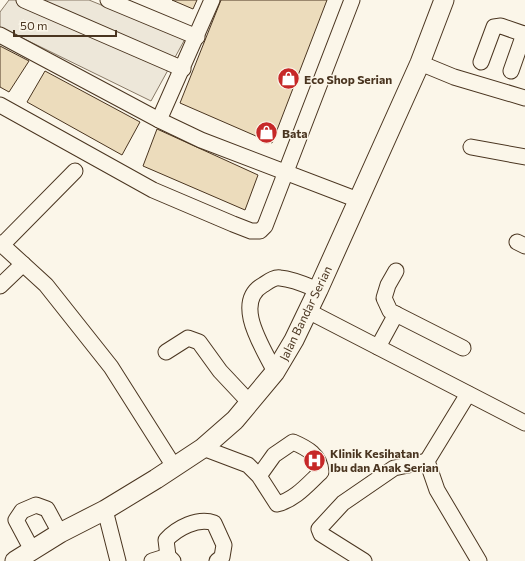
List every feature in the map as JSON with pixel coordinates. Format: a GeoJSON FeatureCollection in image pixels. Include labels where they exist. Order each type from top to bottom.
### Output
{"type":"FeatureCollection","features":[{"type":"Feature","properties":{"kind":"main road","name":"Jalan Bandar Serian"},"geometry":{"type":"LineString","coordinates":[[15,561],[60,533],[105,510],[175,468],[203,448],[235,420],[275,372],[294,340],[318,290],[420,63],[444,0]]}},
{"type":"Feature","properties":{"kind":"street"},"geometry":{"type":"LineString","coordinates":[[24,0],[182,69]]}},
{"type":"Feature","properties":{"kind":"street"},"geometry":{"type":"LineString","coordinates":[[108,0],[197,37]]}},
{"type":"Feature","properties":{"kind":"street"},"geometry":{"type":"LineString","coordinates":[[159,120],[197,37],[212,0]]}},
{"type":"Feature","properties":{"kind":"street"},"geometry":{"type":"LineString","coordinates":[[0,105],[153,190],[251,231],[260,231],[265,226],[286,174],[352,0]]}},
{"type":"Feature","properties":{"kind":"street"},"geometry":{"type":"LineString","coordinates":[[481,62],[494,27],[501,26],[524,34],[511,71]]}},
{"type":"Feature","properties":{"kind":"street"},"geometry":{"type":"LineString","coordinates":[[0,35],[159,120],[201,140],[286,174],[358,200]]}},
{"type":"Feature","properties":{"kind":"street"},"geometry":{"type":"LineString","coordinates":[[420,63],[454,77],[525,98]]}},
{"type":"Feature","properties":{"kind":"street"},"geometry":{"type":"LineString","coordinates":[[471,147],[525,157]]}},
{"type":"Feature","properties":{"kind":"street"},"geometry":{"type":"LineString","coordinates":[[75,171],[1,244],[46,285],[111,366],[175,468]]}},
{"type":"Feature","properties":{"kind":"street"},"geometry":{"type":"LineString","coordinates":[[0,286],[23,264]]}},
{"type":"Feature","properties":{"kind":"street"},"geometry":{"type":"LineString","coordinates":[[396,271],[388,285],[384,298],[390,311],[463,348]]}},
{"type":"Feature","properties":{"kind":"street"},"geometry":{"type":"LineString","coordinates":[[275,372],[255,333],[249,306],[256,289],[278,278],[287,279],[318,290]]}},
{"type":"Feature","properties":{"kind":"street"},"geometry":{"type":"LineString","coordinates":[[308,311],[525,423]]}},
{"type":"Feature","properties":{"kind":"street"},"geometry":{"type":"LineString","coordinates":[[378,347],[396,314]]}},
{"type":"Feature","properties":{"kind":"street"},"geometry":{"type":"LineString","coordinates":[[166,352],[188,338],[198,342],[220,371],[250,403]]}},
{"type":"Feature","properties":{"kind":"street"},"geometry":{"type":"LineString","coordinates":[[364,561],[321,534],[319,529],[343,503],[394,468],[426,461],[468,394]]}},
{"type":"Feature","properties":{"kind":"street"},"geometry":{"type":"LineString","coordinates":[[203,448],[248,465],[259,476]]}},
{"type":"Feature","properties":{"kind":"street"},"geometry":{"type":"LineString","coordinates":[[426,461],[437,490],[479,561]]}},
{"type":"Feature","properties":{"kind":"street"},"geometry":{"type":"LineString","coordinates":[[32,550],[16,520],[22,511],[36,505],[47,509],[60,533]]}},
{"type":"Feature","properties":{"kind":"street"},"geometry":{"type":"LineString","coordinates":[[105,510],[116,560]]}},
{"type":"Feature","properties":{"kind":"street"},"geometry":{"type":"LineString","coordinates":[[152,561],[171,558],[166,540],[188,524],[206,520],[214,523],[224,545],[222,557],[217,561]]}},
{"type":"Feature","properties":{"kind":"shaded area"},"geometry":{"type":"Polygon","coordinates":[[[9,0],[89,0],[185,39],[151,101],[0,27],[0,12],[9,0]]]}},
{"type":"Feature","properties":{"kind":"building"},"geometry":{"type":"Polygon","coordinates":[[[172,0],[197,0],[193,9],[172,0]]]}},
{"type":"Feature","properties":{"kind":"building"},"geometry":{"type":"Polygon","coordinates":[[[221,0],[327,0],[272,143],[180,103],[221,0]]]}},
{"type":"Feature","properties":{"kind":"building"},"geometry":{"type":"Polygon","coordinates":[[[0,46],[29,61],[9,92],[0,87],[0,46]]]}},
{"type":"Feature","properties":{"kind":"building"},"geometry":{"type":"Polygon","coordinates":[[[45,71],[140,122],[122,155],[27,102],[45,71]]]}},
{"type":"Feature","properties":{"kind":"building"},"geometry":{"type":"Polygon","coordinates":[[[157,129],[258,175],[245,210],[143,166],[157,129]]]}},
{"type":"Feature","properties":{"kind":"place","name":"Eco Shop Serian"},"geometry":{"type":"Point","coordinates":[288,79]}},
{"type":"Feature","properties":{"kind":"place","name":"Bata"},"geometry":{"type":"Point","coordinates":[267,133]}},
{"type":"Feature","properties":{"kind":"place","name":"Klinik Kesihatan Ibu dan Anak Serian"},"geometry":{"type":"Point","coordinates":[314,460]}}]}
